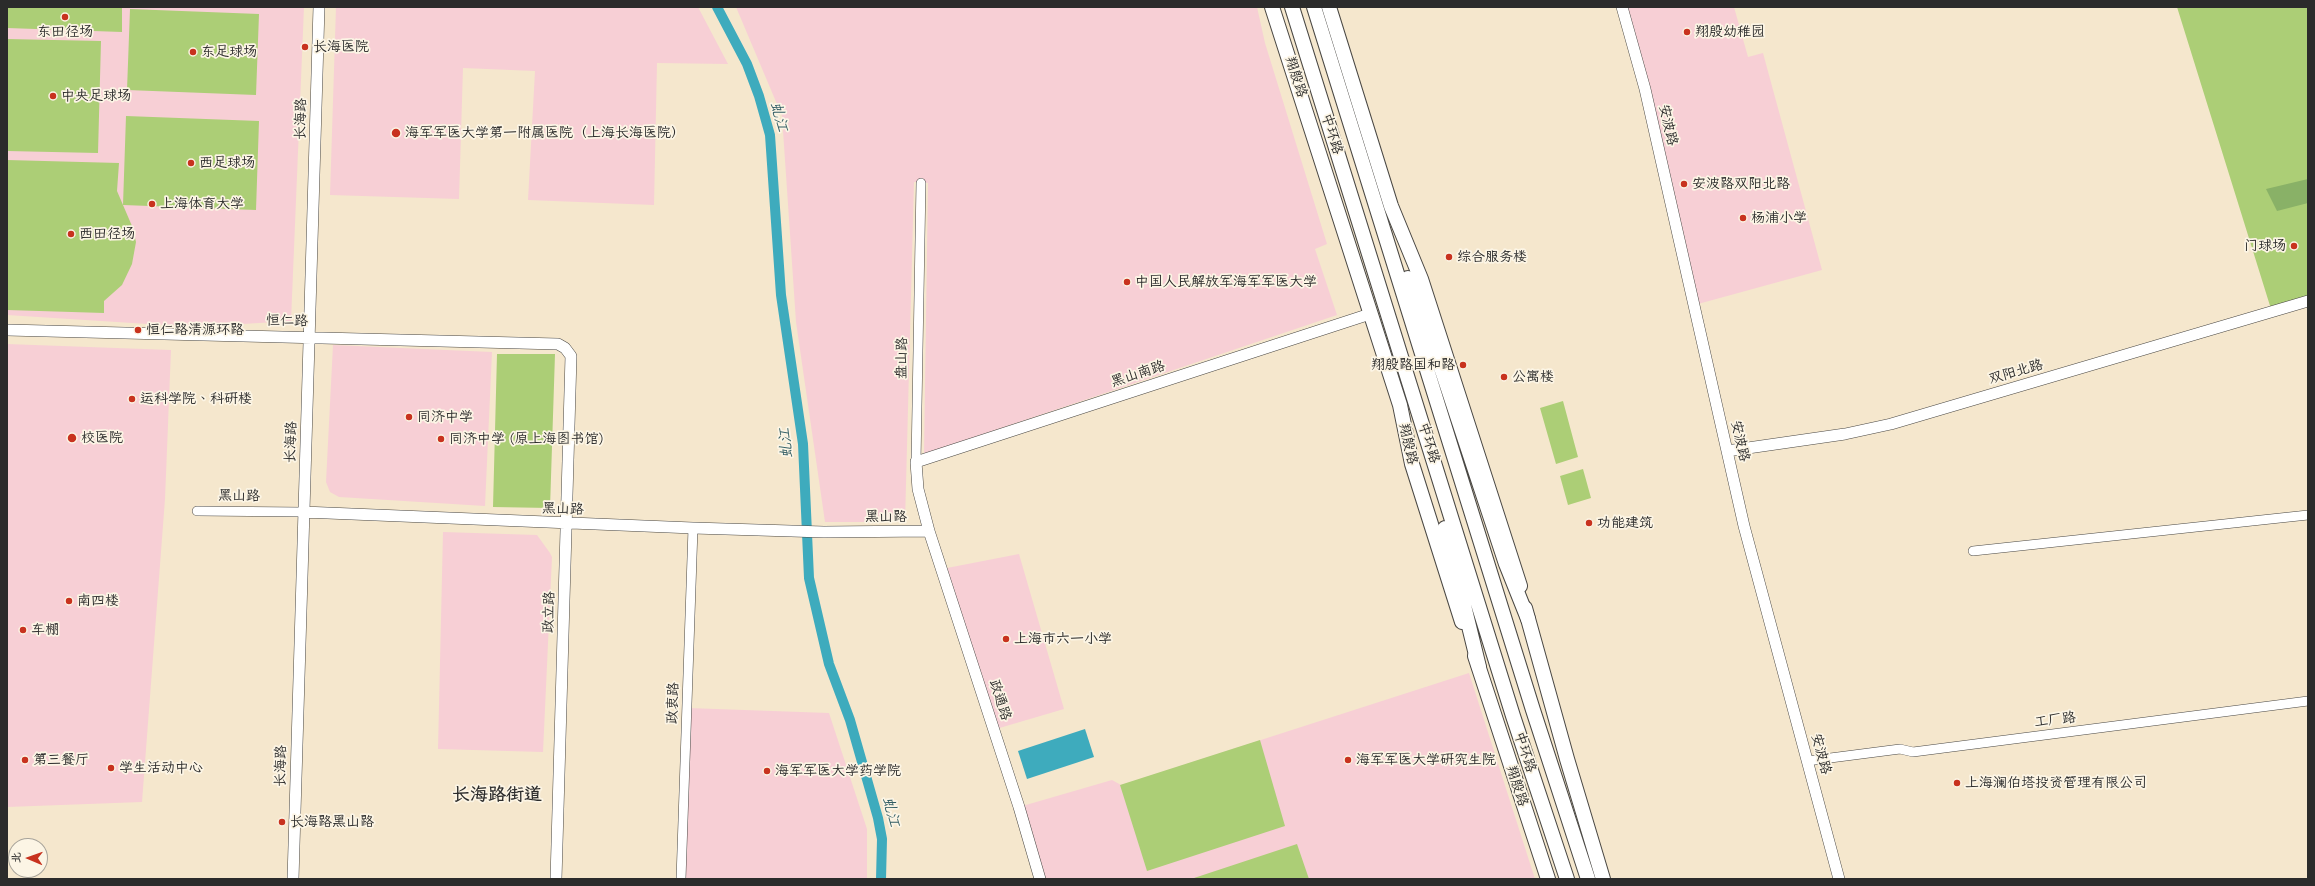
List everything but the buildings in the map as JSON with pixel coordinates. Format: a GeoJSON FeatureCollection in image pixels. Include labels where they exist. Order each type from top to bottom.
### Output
{"type":"FeatureCollection","features":[{"type":"Feature","properties":{"kind":"main road","name":"翔殷路"},"geometry":{"type":"LineString","coordinates":[[1272,7],[1315,134],[1370,314],[1400,405],[1412,464],[1467,637],[1479,667],[1548,879]]}},
{"type":"Feature","properties":{"kind":"main road","name":"中环路"},"geometry":{"type":"LineString","coordinates":[[1292,7],[1513,716],[1566,879]]}},
{"type":"Feature","properties":{"kind":"main road","name":"中环路"},"geometry":{"type":"LineString","coordinates":[[1314,7],[1376,201],[1533,710],[1588,879]]}},
{"type":"Feature","properties":{"kind":"main road"},"geometry":{"type":"LineString","coordinates":[[1329,7],[1391,206],[1421,279],[1496,507],[1516,572],[1603,879]]}},
{"type":"Feature","properties":{"kind":"main road"},"geometry":{"type":"LineString","coordinates":[[1376,201],[1425,319],[1506,564],[1528,618]]}},
{"type":"Feature","properties":{"kind":"main road"},"geometry":{"type":"LineString","coordinates":[[1415,399],[1479,667]]}},
{"type":"Feature","properties":{"kind":"street","name":"长海路"},"geometry":{"type":"LineString","coordinates":[[293,879],[319,7]]}},
{"type":"Feature","properties":{"kind":"street","name":"安波路"},"geometry":{"type":"LineString","coordinates":[[1622,7],[1645,89],[1744,526],[1839,879]]}},
{"type":"Feature","properties":{"kind":"street","name":"盘山路"},"geometry":{"type":"LineString","coordinates":[[921,183],[916,462],[918,489],[929,531]]}},
{"type":"Feature","properties":{"kind":"street","name":"双阳北路"},"geometry":{"type":"LineString","coordinates":[[1727,451],[1845,434],[1891,424],[2308,301]]}},
{"type":"Feature","properties":{"kind":"street","name":"黑山南路"},"geometry":{"type":"LineString","coordinates":[[916,462],[1370,314]]}},
{"type":"Feature","properties":{"kind":"street","name":"恒仁路"},"geometry":{"type":"LineString","coordinates":[[7,330],[558,344],[565,348]]}},
{"type":"Feature","properties":{"kind":"street","name":"政立路"},"geometry":{"type":"LineString","coordinates":[[556,879],[571,356],[565,348]]}},
{"type":"Feature","properties":{"kind":"street","name":"黑山路"},"geometry":{"type":"LineString","coordinates":[[197,511],[303,512],[567,524],[824,532],[929,531]]}},
{"type":"Feature","properties":{"kind":"street"},"geometry":{"type":"LineString","coordinates":[[1973,551],[2308,515]]}},
{"type":"Feature","properties":{"kind":"street","name":"政衷路"},"geometry":{"type":"LineString","coordinates":[[681,879],[693,528]]}},
{"type":"Feature","properties":{"kind":"street","name":"政通路"},"geometry":{"type":"LineString","coordinates":[[929,531],[1019,807],[1040,879]]}},
{"type":"Feature","properties":{"kind":"street","name":"工厂路"},"geometry":{"type":"LineString","coordinates":[[1807,761],[1900,749],[1913,752],[2308,701]]}},
{"type":"Feature","properties":{"kind":"shaded area","name":"上海体育大学"},"geometry":{"type":"Polygon","coordinates":[[[7,7],[304,7],[291,321],[195,327],[7,315],[7,7]]]}},
{"type":"Feature","properties":{"kind":"shaded area","name":"海军军医大学第一附属医院（上海长海医院）"},"geometry":{"type":"Polygon","coordinates":[[[336,7],[698,7],[728,64],[657,63],[654,205],[528,200],[535,71],[463,68],[459,199],[330,195],[336,7]]]}},
{"type":"Feature","properties":{"kind":"shaded area","name":"中国人民解放军海军军医大学"},"geometry":{"type":"Polygon","coordinates":[[[736,7],[1257,7],[1265,43],[1327,244],[1315,249],[1337,315],[924,454],[928,183],[914,182],[905,522],[825,522],[796,322],[782,116],[736,7]]]}},
{"type":"Feature","properties":{"kind":"shaded area","name":"杨浦小学"},"geometry":{"type":"Polygon","coordinates":[[[1626,7],[1734,7],[1748,57],[1763,53],[1822,270],[1698,304],[1626,7]]]}},
{"type":"Feature","properties":{"kind":"shaded area"},"geometry":{"type":"Polygon","coordinates":[[[7,344],[171,350],[165,499],[142,802],[7,807],[7,344]]]}},
{"type":"Feature","properties":{"kind":"shaded area","name":"同济中学"},"geometry":{"type":"Polygon","coordinates":[[[333,345],[492,352],[485,506],[339,497],[330,492],[326,482],[333,345]]]}},
{"type":"Feature","properties":{"kind":"shaded area"},"geometry":{"type":"Polygon","coordinates":[[[443,532],[537,535],[552,557],[543,752],[438,749],[443,532]]]}},
{"type":"Feature","properties":{"kind":"shaded area","name":"上海市六一小学"},"geometry":{"type":"Polygon","coordinates":[[[1019,554],[1064,709],[996,729],[947,568],[1019,554]]]}},
{"type":"Feature","properties":{"kind":"shaded area","name":"海军军医大学研究生院"},"geometry":{"type":"Polygon","coordinates":[[[1469,673],[1535,879],[1040,879],[1019,807],[1112,780],[1121,785],[1469,673]]]}},
{"type":"Feature","properties":{"kind":"shaded area","name":"海军军医大学药学院"},"geometry":{"type":"Polygon","coordinates":[[[688,708],[829,713],[867,829],[867,879],[682,879],[688,708]]]}},
{"type":"Feature","properties":{"kind":"green space","name":"东田径场"},"geometry":{"type":"Polygon","coordinates":[[[7,7],[122,7],[122,32],[7,28],[7,7]]]}},
{"type":"Feature","properties":{"kind":"green space"},"geometry":{"type":"Polygon","coordinates":[[[2177,7],[2308,7],[2308,296],[2271,309],[2177,7]]]}},
{"type":"Feature","properties":{"kind":"green space","name":"东足球场"},"geometry":{"type":"Polygon","coordinates":[[[130,9],[259,14],[256,95],[127,90],[130,9]]]}},
{"type":"Feature","properties":{"kind":"green space","name":"中央足球场"},"geometry":{"type":"Polygon","coordinates":[[[7,39],[101,41],[98,153],[7,151],[7,39]]]}},
{"type":"Feature","properties":{"kind":"green space","name":"西足球场"},"geometry":{"type":"Polygon","coordinates":[[[126,116],[259,121],[256,210],[123,205],[126,116]]]}},
{"type":"Feature","properties":{"kind":"green space","name":"西田径场"},"geometry":{"type":"Polygon","coordinates":[[[7,160],[119,163],[117,191],[132,226],[136,242],[132,264],[122,285],[104,301],[104,313],[7,310],[7,160]]]}},
{"type":"Feature","properties":{"kind":"green space"},"geometry":{"type":"Polygon","coordinates":[[[2308,179],[2308,203],[2277,211],[2266,189],[2308,179]]]}},
{"type":"Feature","properties":{"kind":"green space"},"geometry":{"type":"Polygon","coordinates":[[[497,354],[555,354],[550,508],[493,507],[497,354]]]}},
{"type":"Feature","properties":{"kind":"green space"},"geometry":{"type":"Polygon","coordinates":[[[1563,401],[1578,457],[1556,464],[1540,408],[1563,401]]]}},
{"type":"Feature","properties":{"kind":"green space"},"geometry":{"type":"Polygon","coordinates":[[[1583,469],[1591,498],[1568,505],[1560,476],[1583,469]]]}},
{"type":"Feature","properties":{"kind":"green space"},"geometry":{"type":"Polygon","coordinates":[[[1260,740],[1285,826],[1147,871],[1120,785],[1260,740]]]}},
{"type":"Feature","properties":{"kind":"green space"},"geometry":{"type":"Polygon","coordinates":[[[1297,844],[1309,879],[1191,879],[1297,844]]]}},
{"type":"Feature","properties":{"kind":"water"},"geometry":{"type":"Polygon","coordinates":[[[1085,729],[1094,757],[1027,779],[1018,751],[1085,729]]]}},
{"type":"Feature","properties":{"kind":"waterway","name":"虬江"},"geometry":{"type":"LineString","coordinates":[[717,7],[747,64],[759,96],[770,135],[781,295],[803,444],[809,578],[829,664],[850,720],[878,818],[882,839],[881,879]]}},
{"type":"Feature","properties":{"kind":"place","name":"东田径场"},"geometry":{"type":"Point","coordinates":[65,17]}},
{"type":"Feature","properties":{"kind":"place","name":"翔殷幼稚园"},"geometry":{"type":"Point","coordinates":[1687,32]}},
{"type":"Feature","properties":{"kind":"place","name":"长海医院"},"geometry":{"type":"Point","coordinates":[305,47]}},
{"type":"Feature","properties":{"kind":"place","name":"东足球场"},"geometry":{"type":"Point","coordinates":[193,52]}},
{"type":"Feature","properties":{"kind":"place","name":"中央足球场"},"geometry":{"type":"Point","coordinates":[53,96]}},
{"type":"Feature","properties":{"kind":"place","name":"海军军医大学第一附属医院（上海长海医院）"},"geometry":{"type":"Point","coordinates":[396,133]}},
{"type":"Feature","properties":{"kind":"place","name":"西足球场"},"geometry":{"type":"Point","coordinates":[191,163]}},
{"type":"Feature","properties":{"kind":"place","name":"安波路双阳北路"},"geometry":{"type":"Point","coordinates":[1684,184]}},
{"type":"Feature","properties":{"kind":"place","name":"上海体育大学"},"geometry":{"type":"Point","coordinates":[152,204]}},
{"type":"Feature","properties":{"kind":"place","name":"杨浦小学"},"geometry":{"type":"Point","coordinates":[1743,218]}},
{"type":"Feature","properties":{"kind":"place","name":"西田径场"},"geometry":{"type":"Point","coordinates":[71,234]}},
{"type":"Feature","properties":{"kind":"place","name":"门球场"},"geometry":{"type":"Point","coordinates":[2294,246]}},
{"type":"Feature","properties":{"kind":"place","name":"综合服务楼"},"geometry":{"type":"Point","coordinates":[1449,257]}},
{"type":"Feature","properties":{"kind":"place","name":"中国人民解放军海军军医大学"},"geometry":{"type":"Point","coordinates":[1127,282]}},
{"type":"Feature","properties":{"kind":"place","name":"恒仁路清源环路"},"geometry":{"type":"Point","coordinates":[138,330]}},
{"type":"Feature","properties":{"kind":"place","name":"翔殷路国和路"},"geometry":{"type":"Point","coordinates":[1463,365]}},
{"type":"Feature","properties":{"kind":"place","name":"公寓楼"},"geometry":{"type":"Point","coordinates":[1504,377]}},
{"type":"Feature","properties":{"kind":"place","name":"运科学院、科研楼"},"geometry":{"type":"Point","coordinates":[132,399]}},
{"type":"Feature","properties":{"kind":"place","name":"同济中学"},"geometry":{"type":"Point","coordinates":[409,417]}},
{"type":"Feature","properties":{"kind":"place","name":"校医院"},"geometry":{"type":"Point","coordinates":[72,438]}},
{"type":"Feature","properties":{"kind":"place","name":"同济中学 (原上海图书馆)"},"geometry":{"type":"Point","coordinates":[441,439]}},
{"type":"Feature","properties":{"kind":"place","name":"功能建筑"},"geometry":{"type":"Point","coordinates":[1589,523]}},
{"type":"Feature","properties":{"kind":"place","name":"南四楼"},"geometry":{"type":"Point","coordinates":[69,601]}},
{"type":"Feature","properties":{"kind":"place","name":"车棚"},"geometry":{"type":"Point","coordinates":[23,630]}},
{"type":"Feature","properties":{"kind":"place","name":"上海市六一小学"},"geometry":{"type":"Point","coordinates":[1006,639]}},
{"type":"Feature","properties":{"kind":"place","name":"第三餐厅"},"geometry":{"type":"Point","coordinates":[25,760]}},
{"type":"Feature","properties":{"kind":"place","name":"海军军医大学研究生院"},"geometry":{"type":"Point","coordinates":[1348,760]}},
{"type":"Feature","properties":{"kind":"place","name":"学生活动中心"},"geometry":{"type":"Point","coordinates":[111,768]}},
{"type":"Feature","properties":{"kind":"place","name":"海军军医大学药学院"},"geometry":{"type":"Point","coordinates":[767,771]}},
{"type":"Feature","properties":{"kind":"place","name":"上海澜伯塔投资管理有限公司"},"geometry":{"type":"Point","coordinates":[1957,783]}},
{"type":"Feature","properties":{"kind":"place","name":"长海路黑山路"},"geometry":{"type":"Point","coordinates":[282,822]}},
{"type":"Feature","properties":{"kind":"district","name":"长海路街道"},"geometry":{"type":"Point","coordinates":[497,795]}}]}
